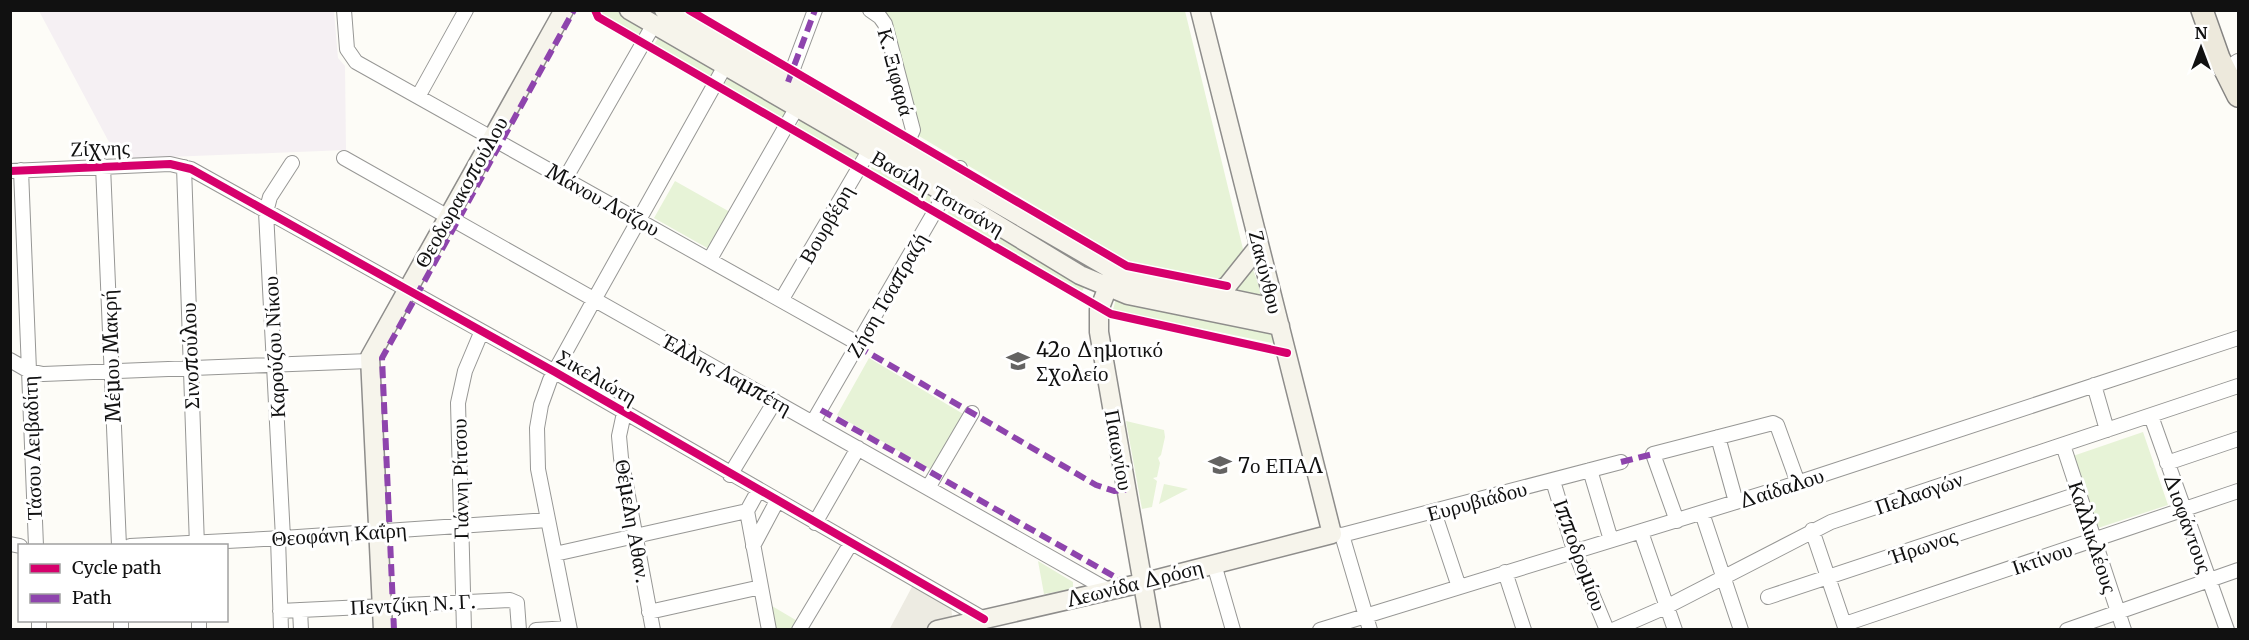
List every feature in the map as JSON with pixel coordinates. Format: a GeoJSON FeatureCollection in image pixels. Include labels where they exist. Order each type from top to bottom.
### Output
{"type":"FeatureCollection","features":[{"type":"Feature","properties":{"kind":"main road"},"geometry":{"type":"LineString","coordinates":[[2202,10],[2231,65],[2238,96]]}},
{"type":"Feature","properties":{"kind":"street","name":"Μάνου Λοΐζου"},"geometry":{"type":"LineString","coordinates":[[344,10],[349,54],[356,62],[419,95],[491,138],[859,344]]}},
{"type":"Feature","properties":{"kind":"street"},"geometry":{"type":"LineString","coordinates":[[419,95],[466,10]]}},
{"type":"Feature","properties":{"kind":"street","name":"Θεοδωρακοπούλου"},"geometry":{"type":"LineString","coordinates":[[369,360],[564,10]]}},
{"type":"Feature","properties":{"kind":"street","name":"Βασίλη Τσιτσάνη"},"geometry":{"type":"LineString","coordinates":[[629,10],[659,17],[688,17],[788,82],[953,180],[1080,275],[1135,281],[1275,308]]}},
{"type":"Feature","properties":{"kind":"street"},"geometry":{"type":"LineString","coordinates":[[788,82],[815,10]]}},
{"type":"Feature","properties":{"kind":"street","name":"Κ. Ξιφαρά"},"geometry":{"type":"LineString","coordinates":[[870,10],[885,24],[913,130],[909,139]]}},
{"type":"Feature","properties":{"kind":"street","name":"Ζακύνθου"},"geometry":{"type":"LineString","coordinates":[[1200,10],[1275,308],[1337,535],[1370,630]]}},
{"type":"Feature","properties":{"kind":"street"},"geometry":{"type":"LineString","coordinates":[[565,179],[659,17]]}},
{"type":"Feature","properties":{"kind":"street","name":"Βασίλη Τσιτσάνη"},"geometry":{"type":"LineString","coordinates":[[659,17],[726,66],[870,149],[953,180]]}},
{"type":"Feature","properties":{"kind":"street"},"geometry":{"type":"LineString","coordinates":[[536,630],[570,629],[538,469],[536,436],[541,405],[555,372],[594,300],[726,66]]}},
{"type":"Feature","properties":{"kind":"street"},"geometry":{"type":"LineString","coordinates":[[710,259],[797,108]]}},
{"type":"Feature","properties":{"kind":"street","name":"Βουρβέρη"},"geometry":{"type":"LineString","coordinates":[[782,299],[870,149]]}},
{"type":"Feature","properties":{"kind":"street","name":"Έλλης Λαμπέτη"},"geometry":{"type":"LineString","coordinates":[[344,158],[1110,591]]}},
{"type":"Feature","properties":{"kind":"street","name":"Καρούζου Νίκου"},"geometry":{"type":"LineString","coordinates":[[281,630],[281,538],[275,365],[266,212],[270,197],[292,163]]}},
{"type":"Feature","properties":{"kind":"street","name":"Ζίχνης"},"geometry":{"type":"LineString","coordinates":[[16,170],[170,164],[187,168]]}},
{"type":"Feature","properties":{"kind":"street","name":"Μέμου Μακρή"},"geometry":{"type":"LineString","coordinates":[[103,166],[119,544]]}},
{"type":"Feature","properties":{"kind":"street","name":"Σικελιώτη"},"geometry":{"type":"LineString","coordinates":[[187,168],[555,372],[814,523],[993,621]]}},
{"type":"Feature","properties":{"kind":"street","name":"Σινοπούλου"},"geometry":{"type":"LineString","coordinates":[[187,168],[197,544]]}},
{"type":"Feature","properties":{"kind":"street","name":"Τάσου Λειβαδίτη"},"geometry":{"type":"LineString","coordinates":[[16,170],[29,371],[36,544]]}},
{"type":"Feature","properties":{"kind":"street","name":"Ζήση Τσαπραζή"},"geometry":{"type":"LineString","coordinates":[[813,422],[953,180]]}},
{"type":"Feature","properties":{"kind":"street"},"geometry":{"type":"LineString","coordinates":[[1209,295],[1227,286],[1259,246]]}},
{"type":"Feature","properties":{"kind":"street","name":"Βασίλη Τσιτσάνη"},"geometry":{"type":"LineString","coordinates":[[1110,280],[1128,295],[1280,326]]}},
{"type":"Feature","properties":{"kind":"street","name":"Παιωνίου"},"geometry":{"type":"LineString","coordinates":[[1110,280],[1099,310],[1099,332],[1151,630]]}},
{"type":"Feature","properties":{"kind":"street","name":"Γιάννη Ρίτσου"},"geometry":{"type":"LineString","coordinates":[[465,630],[458,403],[465,371],[481,333]]}},
{"type":"Feature","properties":{"kind":"street","name":"Δαίδαλου"},"geometry":{"type":"LineString","coordinates":[[1320,630],[1574,550],[1641,532],[1798,483],[2238,338]]}},
{"type":"Feature","properties":{"kind":"street"},"geometry":{"type":"LineString","coordinates":[[10,360],[29,371],[43,374],[369,360],[383,630]]}},
{"type":"Feature","properties":{"kind":"street"},"geometry":{"type":"LineString","coordinates":[[2094,385],[2108,430]]}},
{"type":"Feature","properties":{"kind":"street","name":"Πελασγών"},"geometry":{"type":"LineString","coordinates":[[1613,630],[1668,606],[1812,530],[2238,386]]}},
{"type":"Feature","properties":{"kind":"street"},"geometry":{"type":"LineString","coordinates":[[730,475],[775,401]]}},
{"type":"Feature","properties":{"kind":"street","name":"Θέμελη Αθαν."},"geometry":{"type":"LineString","coordinates":[[624,413],[620,448],[634,536],[653,630]]}},
{"type":"Feature","properties":{"kind":"street"},"geometry":{"type":"LineString","coordinates":[[928,488],[972,413]]}},
{"type":"Feature","properties":{"kind":"street","name":"Διοφάντους"},"geometry":{"type":"LineString","coordinates":[[2151,416],[2227,630]]}},
{"type":"Feature","properties":{"kind":"street"},"geometry":{"type":"LineString","coordinates":[[1677,520],[1653,454],[1769,422],[1777,425],[1798,483]]}},
{"type":"Feature","properties":{"kind":"street"},"geometry":{"type":"LineString","coordinates":[[1718,437],[1736,502]]}},
{"type":"Feature","properties":{"kind":"street"},"geometry":{"type":"LineString","coordinates":[[2167,463],[2238,439]]}},
{"type":"Feature","properties":{"kind":"street","name":"Καλλικλέους"},"geometry":{"type":"LineString","coordinates":[[2063,445],[2124,630]]}},
{"type":"Feature","properties":{"kind":"street"},"geometry":{"type":"LineString","coordinates":[[814,523],[858,448]]}},
{"type":"Feature","properties":{"kind":"street","name":"Ευρυβιάδου"},"geometry":{"type":"LineString","coordinates":[[1337,535],[1434,512],[1621,462]]}},
{"type":"Feature","properties":{"kind":"street"},"geometry":{"type":"LineString","coordinates":[[1590,470],[1611,540]]}},
{"type":"Feature","properties":{"kind":"street","name":"Ιπποδρομίου"},"geometry":{"type":"LineString","coordinates":[[1553,481],[1574,550],[1607,630]]}},
{"type":"Feature","properties":{"kind":"street"},"geometry":{"type":"LineString","coordinates":[[758,491],[747,511],[769,630]]}},
{"type":"Feature","properties":{"kind":"street","name":"Ικτίνου"},"geometry":{"type":"LineString","coordinates":[[1845,627],[2238,491]]}},
{"type":"Feature","properties":{"kind":"street","name":"Ήρωνος"},"geometry":{"type":"LineString","coordinates":[[1768,597],[2078,494]]}},
{"type":"Feature","properties":{"kind":"street"},"geometry":{"type":"LineString","coordinates":[[753,546],[777,501]]}},
{"type":"Feature","properties":{"kind":"street"},"geometry":{"type":"LineString","coordinates":[[555,554],[747,511]]}},
{"type":"Feature","properties":{"kind":"street"},"geometry":{"type":"LineString","coordinates":[[1434,512],[1459,586]]}},
{"type":"Feature","properties":{"kind":"street"},"geometry":{"type":"LineString","coordinates":[[1702,513],[1741,630]]}},
{"type":"Feature","properties":{"kind":"street","name":"Θεοφάνη Καΐρη"},"geometry":{"type":"LineString","coordinates":[[197,544],[548,520]]}},
{"type":"Feature","properties":{"kind":"street"},"geometry":{"type":"LineString","coordinates":[[1812,530],[1845,627]]}},
{"type":"Feature","properties":{"kind":"street"},"geometry":{"type":"LineString","coordinates":[[1641,532],[1675,630]]}},
{"type":"Feature","properties":{"kind":"street","name":"Λεωνίδα Δρόση"},"geometry":{"type":"LineString","coordinates":[[937,630],[993,621],[1337,535]]}},
{"type":"Feature","properties":{"kind":"street"},"geometry":{"type":"LineString","coordinates":[[799,630],[851,543]]}},
{"type":"Feature","properties":{"kind":"street"},"geometry":{"type":"LineString","coordinates":[[1214,564],[1233,630]]}},
{"type":"Feature","properties":{"kind":"street"},"geometry":{"type":"LineString","coordinates":[[2067,630],[2238,570]]}},
{"type":"Feature","properties":{"kind":"street"},"geometry":{"type":"LineString","coordinates":[[1505,572],[1524,630]]}},
{"type":"Feature","properties":{"kind":"street"},"geometry":{"type":"LineString","coordinates":[[649,612],[761,587]]}},
{"type":"Feature","properties":{"kind":"street","name":"Πεντζίκη Ν. Γ."},"geometry":{"type":"LineString","coordinates":[[280,611],[514,600],[519,630]]}},
{"type":"Feature","properties":{"kind":"street"},"geometry":{"type":"LineString","coordinates":[[300,610],[301,630]]}},
{"type":"Feature","properties":{"kind":"shaded area"},"geometry":{"type":"Polygon","coordinates":[[[39,11],[334,11],[338,58],[345,66],[346,150],[118,159],[39,11]]]}},
{"type":"Feature","properties":{"kind":"shaded area"},"geometry":{"type":"Polygon","coordinates":[[[913,585],[951,605],[953,625],[932,629],[889,630],[913,585]]]}},
{"type":"Feature","properties":{"kind":"green space"},"geometry":{"type":"Polygon","coordinates":[[[597,11],[618,11],[647,27],[640,38],[597,11]]]}},
{"type":"Feature","properties":{"kind":"green space"},"geometry":{"type":"Polygon","coordinates":[[[886,11],[1185,11],[1244,253],[1221,282],[1132,264],[919,136],[886,11]]]}},
{"type":"Feature","properties":{"kind":"green space"},"geometry":{"type":"Polygon","coordinates":[[[660,35],[721,71],[715,82],[653,46],[660,35]]]}},
{"type":"Feature","properties":{"kind":"green space"},"geometry":{"type":"Polygon","coordinates":[[[730,75],[791,111],[785,122],[723,86],[730,75]]]}},
{"type":"Feature","properties":{"kind":"green space"},"geometry":{"type":"Polygon","coordinates":[[[802,116],[866,154],[860,165],[795,128],[802,116]]]}},
{"type":"Feature","properties":{"kind":"green space"},"geometry":{"type":"Polygon","coordinates":[[[877,159],[938,195],[932,206],[870,170],[877,159]]]}},
{"type":"Feature","properties":{"kind":"green space"},"geometry":{"type":"Polygon","coordinates":[[[675,181],[730,212],[709,249],[654,218],[675,181]]]}},
{"type":"Feature","properties":{"kind":"green space"},"geometry":{"type":"Polygon","coordinates":[[[953,204],[1087,283],[1081,293],[947,214],[953,204]]]}},
{"type":"Feature","properties":{"kind":"green space"},"geometry":{"type":"Polygon","coordinates":[[[1251,264],[1263,297],[1229,291],[1251,264]]]}},
{"type":"Feature","properties":{"kind":"green space"},"geometry":{"type":"Polygon","coordinates":[[[1116,298],[1274,331],[1277,344],[1113,310],[1116,298]]]}},
{"type":"Feature","properties":{"kind":"green space"},"geometry":{"type":"Polygon","coordinates":[[[869,358],[965,415],[933,471],[837,415],[869,358]]]}},
{"type":"Feature","properties":{"kind":"green space"},"geometry":{"type":"Polygon","coordinates":[[[1126,421],[1164,430],[1165,437],[1161,455],[1158,458],[1160,463],[1157,477],[1153,478],[1157,481],[1152,507],[1142,509],[1126,421]]]}},
{"type":"Feature","properties":{"kind":"green space"},"geometry":{"type":"Polygon","coordinates":[[[2143,432],[2168,505],[2095,529],[2070,457],[2143,432]]]}},
{"type":"Feature","properties":{"kind":"green space"},"geometry":{"type":"Polygon","coordinates":[[[1164,484],[1188,489],[1159,504],[1164,484]]]}},
{"type":"Feature","properties":{"kind":"green space"},"geometry":{"type":"Polygon","coordinates":[[[1038,561],[1073,582],[1073,589],[1044,594],[1038,561]]]}},
{"type":"Feature","properties":{"kind":"green space"},"geometry":{"type":"Polygon","coordinates":[[[772,606],[799,622],[795,629],[776,629],[772,606]]]}},
{"type":"Feature","properties":{"kind":"marked path"},"geometry":{"type":"LineString","coordinates":[[394,630],[382,358],[574,10]]}},
{"type":"Feature","properties":{"kind":"marked path"},"geometry":{"type":"LineString","coordinates":[[788,82],[815,10]]}},
{"type":"Feature","properties":{"kind":"marked path"},"geometry":{"type":"LineString","coordinates":[[857,346],[1096,485],[1114,491],[1126,490]]}},
{"type":"Feature","properties":{"kind":"marked path"},"geometry":{"type":"LineString","coordinates":[[821,410],[1131,586]]}},
{"type":"Feature","properties":{"kind":"marked path"},"geometry":{"type":"LineString","coordinates":[[1621,462],[1653,454]]}},
{"type":"Feature","properties":{"kind":"cycle path"},"geometry":{"type":"LineString","coordinates":[[595,10],[598,17],[1111,314],[1287,353]]}},
{"type":"Feature","properties":{"kind":"cycle path"},"geometry":{"type":"LineString","coordinates":[[689,10],[1127,266],[1227,286]]}},
{"type":"Feature","properties":{"kind":"cycle path"},"geometry":{"type":"LineString","coordinates":[[10,171],[170,164],[191,169],[555,372],[984,619]]}},
{"type":"Feature","properties":{"kind":"place","name":"42ο Δημοτικό Σχολείο"},"geometry":{"type":"Point","coordinates":[1018,361]}},
{"type":"Feature","properties":{"kind":"place","name":"7ο ΕΠΑΛ"},"geometry":{"type":"Point","coordinates":[1220,465]}}]}
